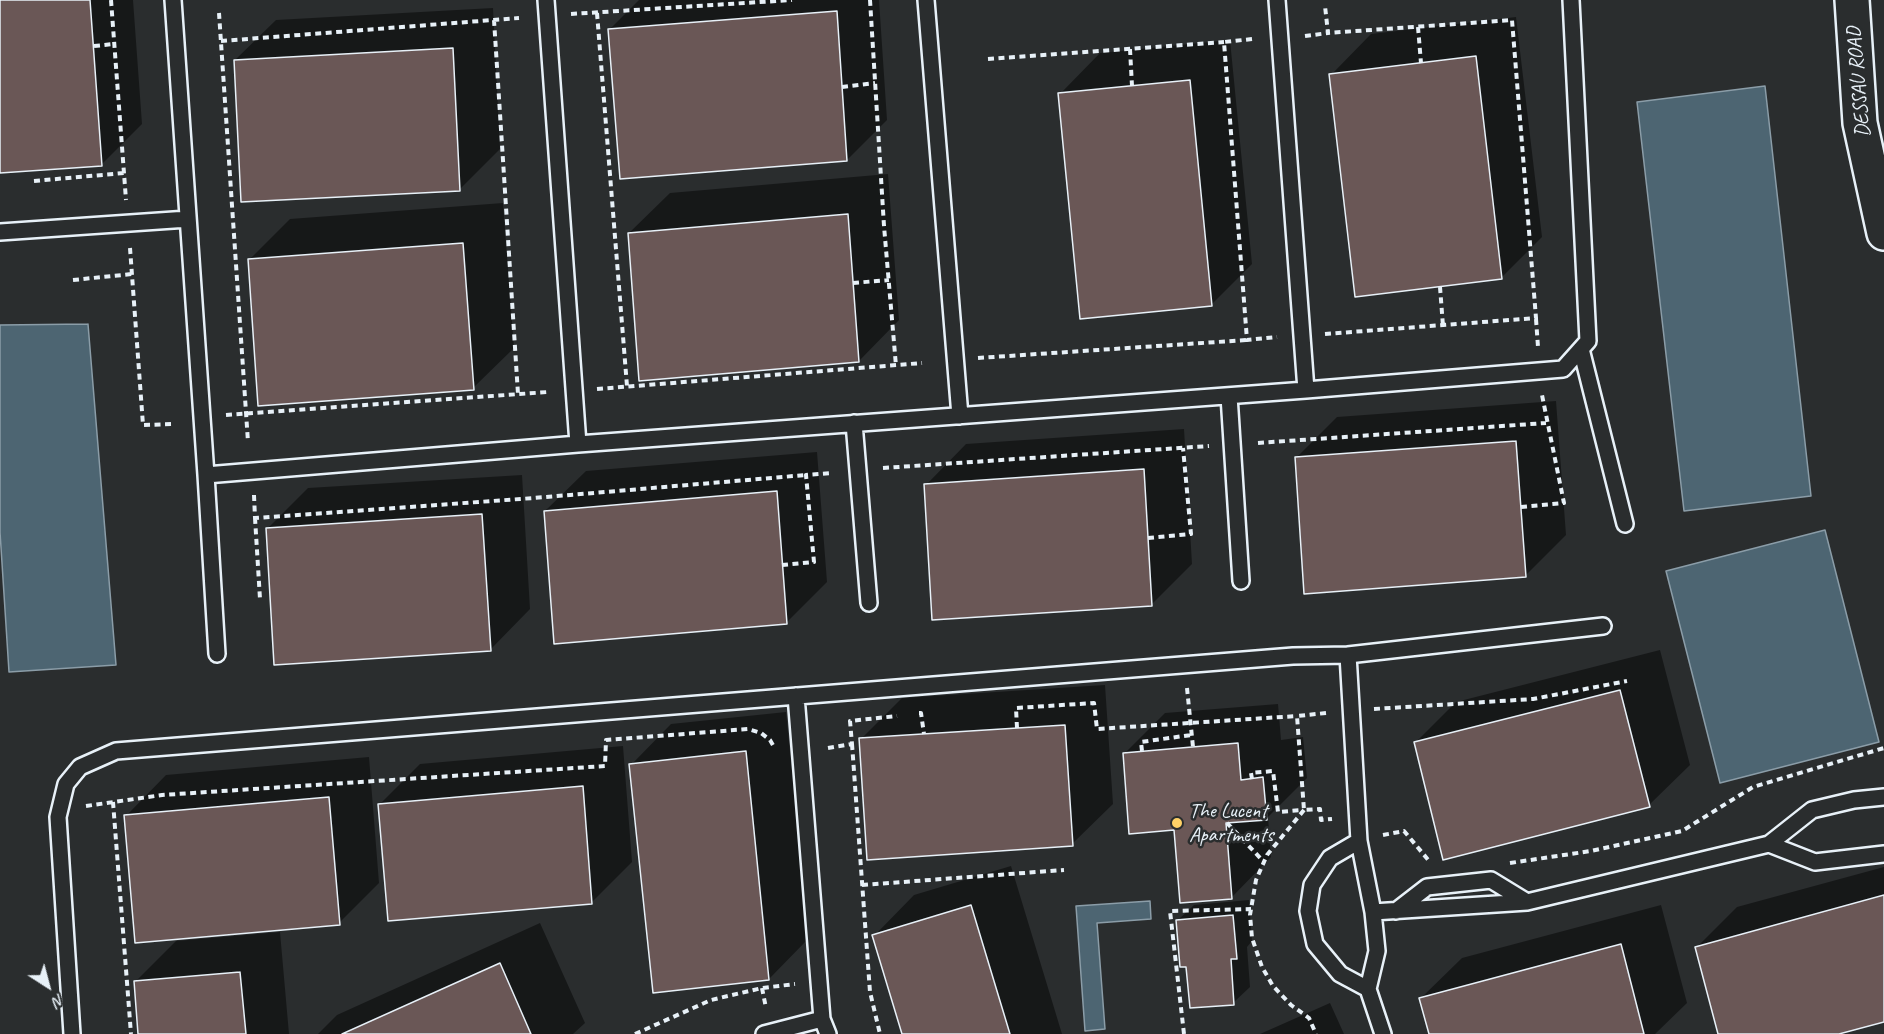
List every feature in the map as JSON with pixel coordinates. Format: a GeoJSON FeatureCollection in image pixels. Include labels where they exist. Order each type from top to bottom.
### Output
{"type":"FeatureCollection","features":[{"type":"Feature","properties":{"kind":"main road","name":"DESSAU ROAD"},"geometry":{"type":"LineString","coordinates":[[1852,0],[1860,123],[1884,233]]}},
{"type":"Feature","properties":{"kind":"lane"},"geometry":{"type":"LineString","coordinates":[[172,0],[189,219],[217,654]]}},
{"type":"Feature","properties":{"kind":"lane"},"geometry":{"type":"LineString","coordinates":[[546,0],[578,444]]}},
{"type":"Feature","properties":{"kind":"lane"},"geometry":{"type":"LineString","coordinates":[[926,0],[960,416]]}},
{"type":"Feature","properties":{"kind":"lane"},"geometry":{"type":"LineString","coordinates":[[1277,0],[1306,390]]}},
{"type":"Feature","properties":{"kind":"lane"},"geometry":{"type":"LineString","coordinates":[[206,475],[578,444],[1563,369],[1588,341],[1571,0]]}},
{"type":"Feature","properties":{"kind":"lane"},"geometry":{"type":"LineString","coordinates":[[0,232],[189,219]]}},
{"type":"Feature","properties":{"kind":"lane"},"geometry":{"type":"LineString","coordinates":[[1581,349],[1625,524]]}},
{"type":"Feature","properties":{"kind":"lane"},"geometry":{"type":"LineString","coordinates":[[1229,396],[1241,581]]}},
{"type":"Feature","properties":{"kind":"lane"},"geometry":{"type":"LineString","coordinates":[[854,423],[869,603]]}},
{"type":"Feature","properties":{"kind":"lane"},"geometry":{"type":"LineString","coordinates":[[72,1034],[58,817],[66,784],[80,767],[116,751],[1293,656],[1348,655],[1603,626]]}},
{"type":"Feature","properties":{"kind":"lane"},"geometry":{"type":"LineString","coordinates":[[1348,655],[1359,841],[1373,912],[1377,951],[1368,989],[1383,1034]]}},
{"type":"Feature","properties":{"kind":"lane"},"geometry":{"type":"LineString","coordinates":[[796,696],[822,1019],[828,1034]]}},
{"type":"Feature","properties":{"kind":"lane"},"geometry":{"type":"LineString","coordinates":[[1373,912],[1527,902],[1769,844],[1812,810],[1854,800],[1884,797]]}},
{"type":"Feature","properties":{"kind":"lane"},"geometry":{"type":"LineString","coordinates":[[1359,841],[1330,858],[1312,885],[1308,911],[1315,944],[1340,974],[1368,989]]}},
{"type":"Feature","properties":{"kind":"lane"},"geometry":{"type":"LineString","coordinates":[[1769,844],[1815,862],[1884,854]]}},
{"type":"Feature","properties":{"kind":"lane"},"geometry":{"type":"LineString","coordinates":[[1396,911],[1427,887],[1491,880],[1527,902]]}},
{"type":"Feature","properties":{"kind":"lane"},"geometry":{"type":"LineString","coordinates":[[764,1034],[822,1019]]}},
{"type":"Feature","properties":{"kind":"path"},"geometry":{"type":"LineString","coordinates":[[111,0],[126,201]]}},
{"type":"Feature","properties":{"kind":"path"},"geometry":{"type":"LineString","coordinates":[[567,15],[792,0]]}},
{"type":"Feature","properties":{"kind":"path"},"geometry":{"type":"LineString","coordinates":[[870,0],[896,366]]}},
{"type":"Feature","properties":{"kind":"path"},"geometry":{"type":"LineString","coordinates":[[1325,6],[1328,33]]}},
{"type":"Feature","properties":{"kind":"path"},"geometry":{"type":"LineString","coordinates":[[219,13],[248,442]]}},
{"type":"Feature","properties":{"kind":"path"},"geometry":{"type":"LineString","coordinates":[[597,13],[627,387]]}},
{"type":"Feature","properties":{"kind":"path"},"geometry":{"type":"LineString","coordinates":[[221,41],[519,18]]}},
{"type":"Feature","properties":{"kind":"path"},"geometry":{"type":"LineString","coordinates":[[494,20],[518,394]]}},
{"type":"Feature","properties":{"kind":"path"},"geometry":{"type":"LineString","coordinates":[[1296,37],[1512,20],[1538,348]]}},
{"type":"Feature","properties":{"kind":"path"},"geometry":{"type":"LineString","coordinates":[[1418,27],[1421,63]]}},
{"type":"Feature","properties":{"kind":"path"},"geometry":{"type":"LineString","coordinates":[[988,59],[1252,39]]}},
{"type":"Feature","properties":{"kind":"path"},"geometry":{"type":"LineString","coordinates":[[1224,42],[1247,340]]}},
{"type":"Feature","properties":{"kind":"path"},"geometry":{"type":"LineString","coordinates":[[94,46],[114,44]]}},
{"type":"Feature","properties":{"kind":"path"},"geometry":{"type":"LineString","coordinates":[[1130,49],[1132,86]]}},
{"type":"Feature","properties":{"kind":"path"},"geometry":{"type":"LineString","coordinates":[[842,87],[875,83]]}},
{"type":"Feature","properties":{"kind":"path"},"geometry":{"type":"LineString","coordinates":[[34,181],[124,173]]}},
{"type":"Feature","properties":{"kind":"path"},"geometry":{"type":"LineString","coordinates":[[130,248],[143,424],[174,424]]}},
{"type":"Feature","properties":{"kind":"path"},"geometry":{"type":"LineString","coordinates":[[73,280],[132,274]]}},
{"type":"Feature","properties":{"kind":"path"},"geometry":{"type":"LineString","coordinates":[[853,283],[889,280]]}},
{"type":"Feature","properties":{"kind":"path"},"geometry":{"type":"LineString","coordinates":[[1440,287],[1443,326]]}},
{"type":"Feature","properties":{"kind":"path"},"geometry":{"type":"LineString","coordinates":[[1319,335],[1536,318]]}},
{"type":"Feature","properties":{"kind":"path"},"geometry":{"type":"LineString","coordinates":[[971,359],[1277,338]]}},
{"type":"Feature","properties":{"kind":"path"},"geometry":{"type":"LineString","coordinates":[[597,389],[922,363]]}},
{"type":"Feature","properties":{"kind":"path"},"geometry":{"type":"LineString","coordinates":[[218,416],[549,392]]}},
{"type":"Feature","properties":{"kind":"path"},"geometry":{"type":"LineString","coordinates":[[1521,507],[1564,503],[1541,395]]}},
{"type":"Feature","properties":{"kind":"path"},"geometry":{"type":"LineString","coordinates":[[1258,443],[1546,423]]}},
{"type":"Feature","properties":{"kind":"path"},"geometry":{"type":"LineString","coordinates":[[883,468],[1211,446]]}},
{"type":"Feature","properties":{"kind":"path"},"geometry":{"type":"LineString","coordinates":[[1148,538],[1191,534],[1183,448]]}},
{"type":"Feature","properties":{"kind":"path"},"geometry":{"type":"LineString","coordinates":[[255,518],[837,473]]}},
{"type":"Feature","properties":{"kind":"path"},"geometry":{"type":"LineString","coordinates":[[782,566],[814,562],[806,475]]}},
{"type":"Feature","properties":{"kind":"path"},"geometry":{"type":"LineString","coordinates":[[254,490],[260,599]]}},
{"type":"Feature","properties":{"kind":"path"},"geometry":{"type":"LineString","coordinates":[[1185,665],[1193,747]]}},
{"type":"Feature","properties":{"kind":"path"},"geometry":{"type":"LineString","coordinates":[[1370,709],[1533,699],[1627,681]]}},
{"type":"Feature","properties":{"kind":"path"},"geometry":{"type":"LineString","coordinates":[[1017,728],[1016,708],[1094,703],[1097,729],[1327,713]]}},
{"type":"Feature","properties":{"kind":"path"},"geometry":{"type":"LineString","coordinates":[[913,714],[921,713],[924,734]]}},
{"type":"Feature","properties":{"kind":"path"},"geometry":{"type":"LineString","coordinates":[[880,1034],[870,992],[850,721],[905,715]]}},
{"type":"Feature","properties":{"kind":"path"},"geometry":{"type":"LineString","coordinates":[[1297,716],[1304,810],[1287,829],[1264,862],[1256,880],[1251,909],[1252,938],[1262,967],[1273,986],[1291,1005],[1309,1018],[1316,1034]]}},
{"type":"Feature","properties":{"kind":"path"},"geometry":{"type":"LineString","coordinates":[[86,806],[162,795],[605,766],[606,740],[748,729],[761,733],[770,740],[776,752]]}},
{"type":"Feature","properties":{"kind":"path"},"geometry":{"type":"LineString","coordinates":[[1142,751],[1141,742],[1191,735]]}},
{"type":"Feature","properties":{"kind":"path"},"geometry":{"type":"LineString","coordinates":[[828,748],[852,744]]}},
{"type":"Feature","properties":{"kind":"path"},"geometry":{"type":"LineString","coordinates":[[1502,864],[1591,851],[1682,831],[1753,787],[1884,748]]}},
{"type":"Feature","properties":{"kind":"path"},"geometry":{"type":"LineString","coordinates":[[1252,779],[1251,772],[1273,771],[1278,812],[1320,809],[1321,820],[1332,819]]}},
{"type":"Feature","properties":{"kind":"path"},"geometry":{"type":"LineString","coordinates":[[113,802],[131,1034]]}},
{"type":"Feature","properties":{"kind":"path"},"geometry":{"type":"LineString","coordinates":[[1227,824],[1264,862]]}},
{"type":"Feature","properties":{"kind":"path"},"geometry":{"type":"LineString","coordinates":[[1383,835],[1404,831],[1433,864]]}},
{"type":"Feature","properties":{"kind":"path"},"geometry":{"type":"LineString","coordinates":[[862,885],[1064,870]]}},
{"type":"Feature","properties":{"kind":"path"},"geometry":{"type":"LineString","coordinates":[[1184,1034],[1170,910],[1251,909]]}},
{"type":"Feature","properties":{"kind":"path"},"geometry":{"type":"LineString","coordinates":[[635,1034],[711,1000],[762,988],[795,984]]}},
{"type":"Feature","properties":{"kind":"path"},"geometry":{"type":"LineString","coordinates":[[762,988],[768,1017]]}},
{"type":"Feature","properties":{"kind":"water"},"geometry":{"type":"Polygon","coordinates":[[[1765,86],[1811,496],[1684,511],[1637,102],[1765,86]]]}},
{"type":"Feature","properties":{"kind":"water"},"geometry":{"type":"Polygon","coordinates":[[[88,324],[116,665],[9,672],[0,532],[0,325],[88,324]]]}},
{"type":"Feature","properties":{"kind":"water"},"geometry":{"type":"Polygon","coordinates":[[[1825,530],[1879,742],[1720,783],[1666,571],[1825,530]]]}},
{"type":"Feature","properties":{"kind":"water"},"geometry":{"type":"Polygon","coordinates":[[[1150,901],[1151,919],[1097,923],[1105,1029],[1085,1031],[1076,906],[1150,901]]]}},
{"type":"Feature","properties":{"kind":"building"},"geometry":{"type":"Polygon","coordinates":[[[0,0],[90,0],[102,166],[0,173],[0,0]]]}},
{"type":"Feature","properties":{"kind":"building"},"geometry":{"type":"Polygon","coordinates":[[[837,11],[847,161],[620,179],[608,29],[837,11]]]}},
{"type":"Feature","properties":{"kind":"building"},"geometry":{"type":"Polygon","coordinates":[[[453,48],[460,191],[241,202],[234,60],[453,48]]]}},
{"type":"Feature","properties":{"kind":"building"},"geometry":{"type":"Polygon","coordinates":[[[1476,56],[1502,279],[1355,297],[1329,74],[1476,56]]]}},
{"type":"Feature","properties":{"kind":"building"},"geometry":{"type":"Polygon","coordinates":[[[1190,80],[1212,306],[1080,319],[1058,93],[1190,80]]]}},
{"type":"Feature","properties":{"kind":"building"},"geometry":{"type":"Polygon","coordinates":[[[848,214],[859,362],[639,381],[628,233],[848,214]]]}},
{"type":"Feature","properties":{"kind":"building"},"geometry":{"type":"Polygon","coordinates":[[[463,243],[474,390],[258,406],[248,259],[463,243]]]}},
{"type":"Feature","properties":{"kind":"building"},"geometry":{"type":"Polygon","coordinates":[[[1516,441],[1526,577],[1304,594],[1295,457],[1516,441]]]}},
{"type":"Feature","properties":{"kind":"building"},"geometry":{"type":"Polygon","coordinates":[[[1144,469],[1152,606],[932,620],[924,484],[1144,469]]]}},
{"type":"Feature","properties":{"kind":"building"},"geometry":{"type":"Polygon","coordinates":[[[777,491],[787,624],[554,644],[544,511],[777,491]]]}},
{"type":"Feature","properties":{"kind":"building"},"geometry":{"type":"Polygon","coordinates":[[[482,514],[491,651],[274,665],[266,528],[482,514]]]}},
{"type":"Feature","properties":{"kind":"building"},"geometry":{"type":"Polygon","coordinates":[[[1620,690],[1650,807],[1443,860],[1414,742],[1620,690]]]}},
{"type":"Feature","properties":{"kind":"building"},"geometry":{"type":"Polygon","coordinates":[[[1065,725],[1073,846],[867,860],[859,738],[1065,725]]]}},
{"type":"Feature","properties":{"kind":"building","name":"The Lucent Apartments"},"geometry":{"type":"Polygon","coordinates":[[[1238,743],[1241,780],[1263,777],[1267,820],[1226,823],[1232,899],[1180,903],[1174,830],[1129,834],[1123,753],[1238,743]]]}},
{"type":"Feature","properties":{"kind":"building"},"geometry":{"type":"Polygon","coordinates":[[[746,751],[769,980],[653,993],[629,764],[746,751]]]}},
{"type":"Feature","properties":{"kind":"building"},"geometry":{"type":"Polygon","coordinates":[[[583,786],[592,904],[388,921],[378,804],[583,786]]]}},
{"type":"Feature","properties":{"kind":"building"},"geometry":{"type":"Polygon","coordinates":[[[329,797],[340,925],[135,943],[124,815],[329,797]]]}},
{"type":"Feature","properties":{"kind":"building"},"geometry":{"type":"Polygon","coordinates":[[[1884,895],[1884,1022],[1839,1034],[1718,1034],[1695,947],[1884,895]]]}},
{"type":"Feature","properties":{"kind":"building"},"geometry":{"type":"Polygon","coordinates":[[[971,905],[1010,1034],[902,1034],[872,935],[971,905]]]}},
{"type":"Feature","properties":{"kind":"building"},"geometry":{"type":"Polygon","coordinates":[[[1233,915],[1237,959],[1231,959],[1234,1005],[1190,1008],[1186,967],[1180,967],[1176,920],[1233,915]]]}},
{"type":"Feature","properties":{"kind":"building"},"geometry":{"type":"Polygon","coordinates":[[[1621,944],[1644,1034],[1429,1034],[1419,998],[1621,944]]]}},
{"type":"Feature","properties":{"kind":"building"},"geometry":{"type":"Polygon","coordinates":[[[500,963],[531,1034],[342,1034],[500,963]]]}},
{"type":"Feature","properties":{"kind":"building"},"geometry":{"type":"Polygon","coordinates":[[[240,972],[246,1034],[138,1034],[134,981],[240,972]]]}},
{"type":"Feature","properties":{"kind":"place","name":"The Lucent Apartments"},"geometry":{"type":"Point","coordinates":[1177,823]}}]}
